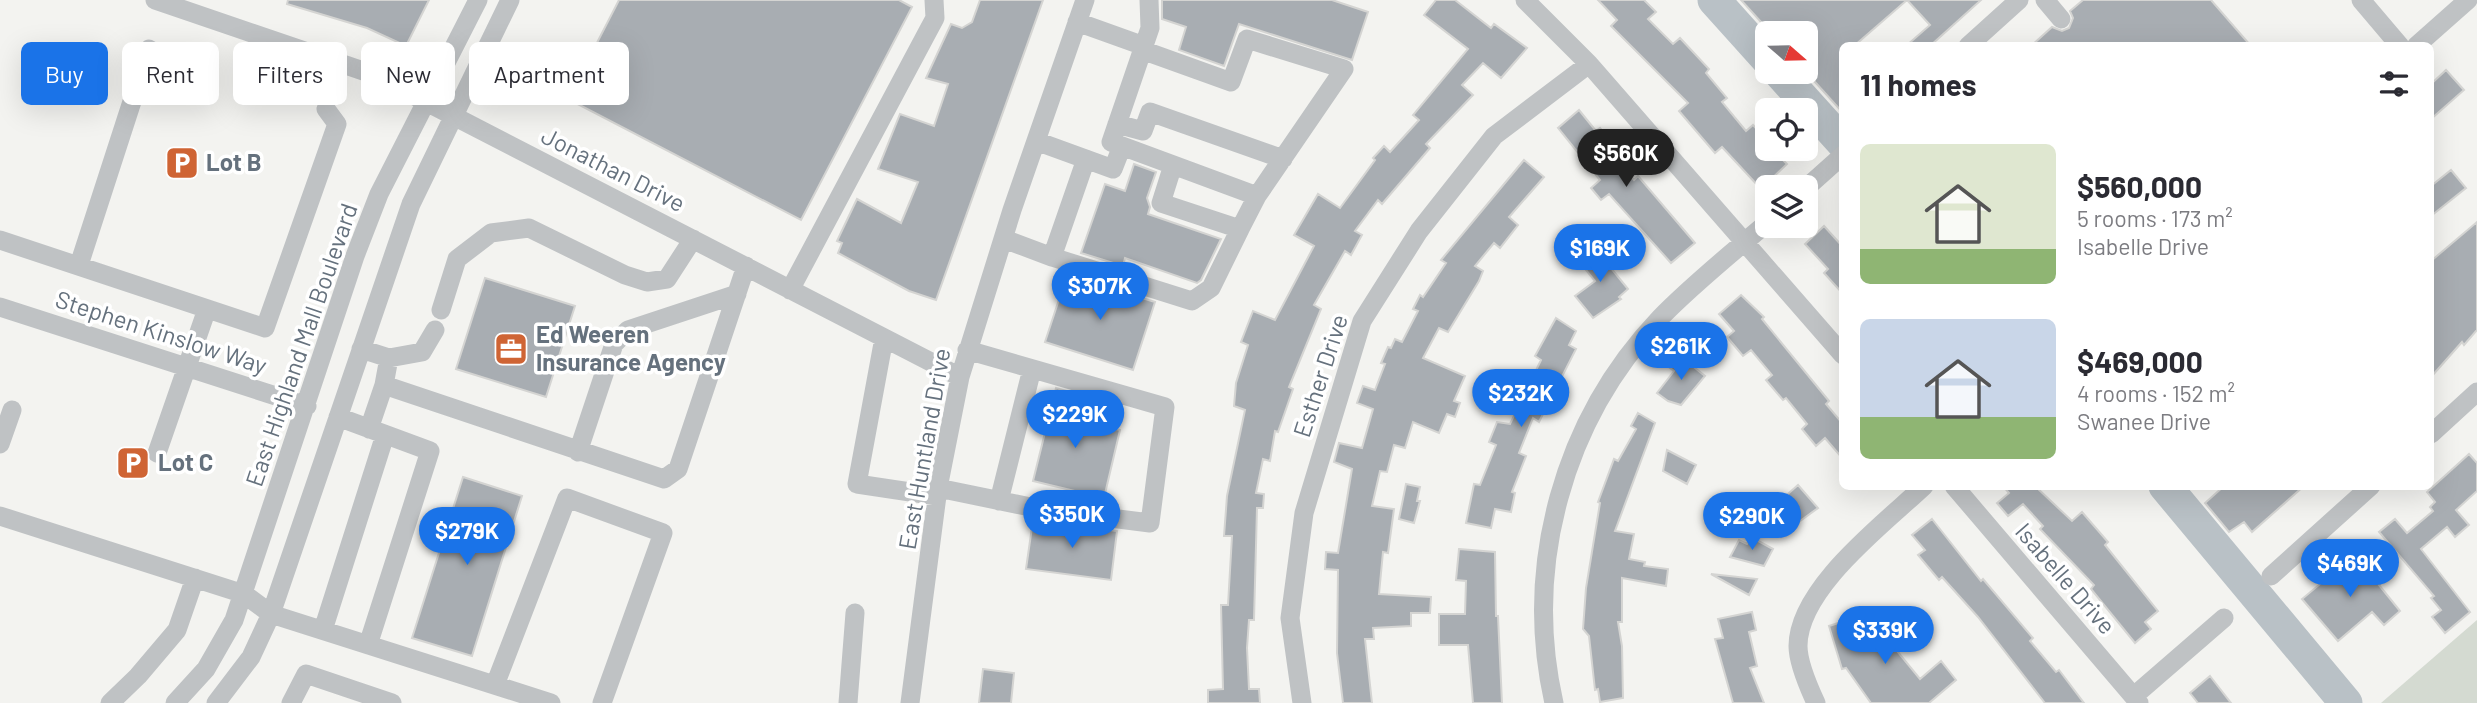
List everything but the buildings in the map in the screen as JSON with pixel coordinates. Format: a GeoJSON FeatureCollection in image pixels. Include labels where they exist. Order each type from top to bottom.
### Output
{"type":"FeatureCollection","features":[{"type":"Feature","properties":{"kind":"street","name":"East Highland Mall Boulevard"},"geometry":{"type":"LineString","coordinates":[[455,46],[478,0]]}},
{"type":"Feature","properties":{"kind":"street"},"geometry":{"type":"LineString","coordinates":[[226,699],[251,657],[271,614],[411,204],[510,0]]}},
{"type":"Feature","properties":{"kind":"street"},"geometry":{"type":"LineString","coordinates":[[790,289],[928,32],[934,18],[934,0]]}},
{"type":"Feature","properties":{"kind":"street","name":"East Huntland Drive"},"geometry":{"type":"LineString","coordinates":[[910,703],[937,492],[960,377],[1012,210],[1085,0]]}},
{"type":"Feature","properties":{"kind":"street"},"geometry":{"type":"LineString","coordinates":[[1149,0],[1150,27],[1111,142],[1257,196]]}},
{"type":"Feature","properties":{"kind":"street"},"geometry":{"type":"LineString","coordinates":[[1525,0],[1589,64],[1746,240],[1839,350]]}},
{"type":"Feature","properties":{"kind":"street"},"geometry":{"type":"LineString","coordinates":[[1972,42],[2019,0]]}},
{"type":"Feature","properties":{"kind":"street"},"geometry":{"type":"LineString","coordinates":[[2045,0],[2061,19]]}},
{"type":"Feature","properties":{"kind":"street"},"geometry":{"type":"LineString","coordinates":[[2361,0],[2397,42]]}},
{"type":"Feature","properties":{"kind":"street"},"geometry":{"type":"LineString","coordinates":[[2419,42],[2447,6],[2468,0]]}},
{"type":"Feature","properties":{"kind":"street","name":"Jonathan Drive"},"geometry":{"type":"LineString","coordinates":[[163,1],[361,70]]}},
{"type":"Feature","properties":{"kind":"street"},"geometry":{"type":"LineString","coordinates":[[1003,239],[1192,301],[1212,288],[1257,196],[1344,69],[1247,38],[1231,82],[1077,22]]}},
{"type":"Feature","properties":{"kind":"street","name":"Esther Drive"},"geometry":{"type":"LineString","coordinates":[[1301,703],[1290,618],[1304,513],[1362,321],[1419,231],[1494,136],[1589,64]]}},
{"type":"Feature","properties":{"kind":"street"},"geometry":{"type":"LineString","coordinates":[[79,265],[131,105]]}},
{"type":"Feature","properties":{"kind":"street","name":"East Highland Mall Boulevard"},"geometry":{"type":"LineString","coordinates":[[175,703],[206,669],[221,646],[244,594],[355,256],[379,194],[425,105]]}},
{"type":"Feature","properties":{"kind":"street","name":"Jonathan Drive"},"geometry":{"type":"LineString","coordinates":[[435,105],[960,377]]}},
{"type":"Feature","properties":{"kind":"street"},"geometry":{"type":"LineString","coordinates":[[0,240],[265,328],[337,124],[326,109]]}},
{"type":"Feature","properties":{"kind":"street"},"geometry":{"type":"LineString","coordinates":[[1117,124],[1143,131],[1150,112],[1283,159]]}},
{"type":"Feature","properties":{"kind":"street"},"geometry":{"type":"LineString","coordinates":[[1037,141],[1114,169],[1122,146]]}},
{"type":"Feature","properties":{"kind":"street"},"geometry":{"type":"LineString","coordinates":[[1045,254],[1086,159]]}},
{"type":"Feature","properties":{"kind":"street"},"geometry":{"type":"LineString","coordinates":[[1818,177],[1839,159]]}},
{"type":"Feature","properties":{"kind":"street"},"geometry":{"type":"LineString","coordinates":[[1173,165],[1161,203],[1240,229]]}},
{"type":"Feature","properties":{"kind":"street"},"geometry":{"type":"LineString","coordinates":[[441,310],[457,259],[491,233],[529,228],[625,275],[648,282],[667,279],[693,239]]}},
{"type":"Feature","properties":{"kind":"street"},"geometry":{"type":"LineString","coordinates":[[1554,703],[1546,671],[1541,609],[1547,544],[1560,487],[1585,429],[1610,381],[1660,318],[1755,233]]}},
{"type":"Feature","properties":{"kind":"street"},"geometry":{"type":"LineString","coordinates":[[384,385],[664,479],[678,469],[746,266]]}},
{"type":"Feature","properties":{"kind":"street"},"geometry":{"type":"LineString","coordinates":[[578,452],[614,344],[628,330],[737,294]]}},
{"type":"Feature","properties":{"kind":"street","name":"Stephen Kinslow Way"},"geometry":{"type":"LineString","coordinates":[[0,307],[307,406]]}},
{"type":"Feature","properties":{"kind":"street"},"geometry":{"type":"LineString","coordinates":[[157,453],[207,309]]}},
{"type":"Feature","properties":{"kind":"street"},"geometry":{"type":"LineString","coordinates":[[361,349],[389,358],[422,352],[435,330]]}},
{"type":"Feature","properties":{"kind":"street"},"geometry":{"type":"LineString","coordinates":[[884,338],[857,484],[937,492],[1150,523],[1165,407],[967,350]]}},
{"type":"Feature","properties":{"kind":"street"},"geometry":{"type":"LineString","coordinates":[[323,630],[377,432],[389,358]]}},
{"type":"Feature","properties":{"kind":"street"},"geometry":{"type":"LineString","coordinates":[[999,501],[1032,369]]}},
{"type":"Feature","properties":{"kind":"street"},"geometry":{"type":"LineString","coordinates":[[2434,431],[2477,392]]}},
{"type":"Feature","properties":{"kind":"street"},"geometry":{"type":"LineString","coordinates":[[0,444],[12,410]]}},
{"type":"Feature","properties":{"kind":"street"},"geometry":{"type":"LineString","coordinates":[[338,417],[430,451],[368,645]]}},
{"type":"Feature","properties":{"kind":"street"},"geometry":{"type":"LineString","coordinates":[[1816,703],[1798,646],[1807,609],[1844,562],[1920,490]]}},
{"type":"Feature","properties":{"kind":"street","name":"Isabelle Drive"},"geometry":{"type":"LineString","coordinates":[[1957,490],[2136,700]]}},
{"type":"Feature","properties":{"kind":"street"},"geometry":{"type":"LineString","coordinates":[[2271,576],[2367,490]]}},
{"type":"Feature","properties":{"kind":"street"},"geometry":{"type":"LineString","coordinates":[[495,685],[567,498],[663,533],[603,703]]}},
{"type":"Feature","properties":{"kind":"street"},"geometry":{"type":"LineString","coordinates":[[0,516],[244,594],[271,614],[551,703]]}},
{"type":"Feature","properties":{"kind":"street"},"geometry":{"type":"LineString","coordinates":[[110,703],[138,677],[177,630],[195,578]]}},
{"type":"Feature","properties":{"kind":"street"},"geometry":{"type":"LineString","coordinates":[[848,703],[855,613]]}},
{"type":"Feature","properties":{"kind":"street"},"geometry":{"type":"LineString","coordinates":[[2136,700],[2224,618]]}},
{"type":"Feature","properties":{"kind":"street"},"geometry":{"type":"LineString","coordinates":[[291,703],[306,674],[392,703]]}},
{"type":"Feature","properties":{"kind":"shaded area"},"geometry":{"type":"Polygon","coordinates":[[[2477,620],[2477,703],[2381,703],[2477,620]]]}},
{"type":"Feature","properties":{"kind":"waterway"},"geometry":{"type":"LineString","coordinates":[[1714,0],[1755,46]]}},
{"type":"Feature","properties":{"kind":"waterway"},"geometry":{"type":"LineString","coordinates":[[1790,84],[1839,139]]}},
{"type":"Feature","properties":{"kind":"waterway"},"geometry":{"type":"LineString","coordinates":[[2168,490],[2346,703]]}},
{"type":"Feature","properties":{"kind":"place","name":"Lot B"},"geometry":{"type":"Point","coordinates":[182,163]}},
{"type":"Feature","properties":{"kind":"place","name":"Ed Weeren Insurance Agency"},"geometry":{"type":"Point","coordinates":[511,349]}},
{"type":"Feature","properties":{"kind":"place","name":"Lot C"},"geometry":{"type":"Point","coordinates":[133,463]}}]}
